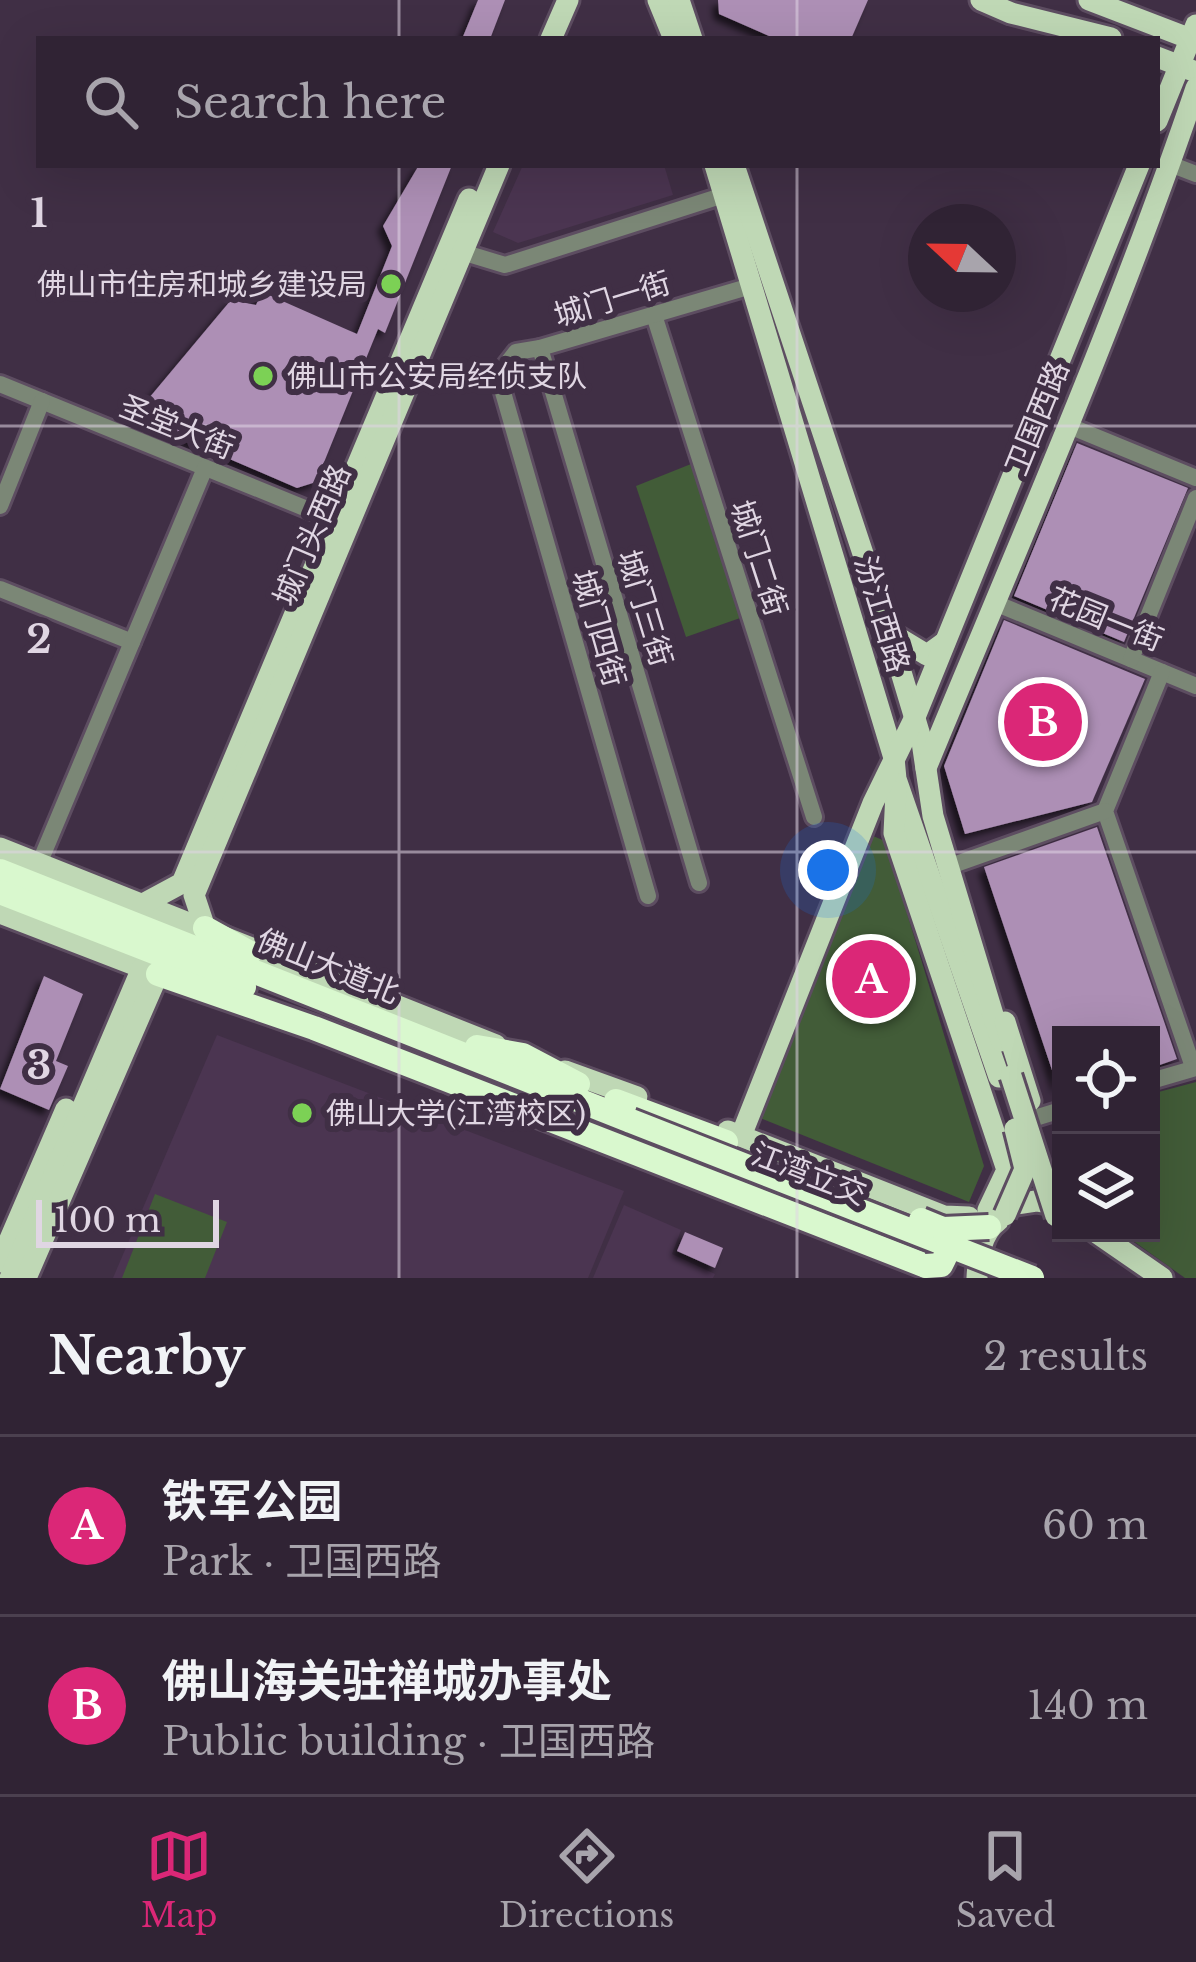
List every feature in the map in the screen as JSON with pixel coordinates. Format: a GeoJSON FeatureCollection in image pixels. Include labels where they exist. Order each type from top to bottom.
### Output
{"type":"FeatureCollection","features":[{"type":"Feature","properties":{"kind":"highway","name":"佛山大道北"},"geometry":{"type":"LineString","coordinates":[[0,871],[424,1036],[625,1126]]}},
{"type":"Feature","properties":{"kind":"highway","name":"佛山大道北"},"geometry":{"type":"LineString","coordinates":[[0,892],[625,1126]]}},
{"type":"Feature","properties":{"kind":"highway"},"geometry":{"type":"LineString","coordinates":[[39,907],[91,948]]}},
{"type":"Feature","properties":{"kind":"highway"},"geometry":{"type":"LineString","coordinates":[[206,928],[324,996]]}},
{"type":"Feature","properties":{"kind":"highway"},"geometry":{"type":"LineString","coordinates":[[150,971],[314,1028],[714,1181],[930,1275],[948,1252],[949,1240],[940,1221]]}},
{"type":"Feature","properties":{"kind":"highway"},"geometry":{"type":"LineString","coordinates":[[424,1036],[523,1055],[600,1096],[733,1139],[940,1221],[988,1217]]}},
{"type":"Feature","properties":{"kind":"highway"},"geometry":{"type":"LineString","coordinates":[[625,1126],[1032,1278]]}},
{"type":"Feature","properties":{"kind":"highway","name":"江湾立交"},"geometry":{"type":"LineString","coordinates":[[625,1126],[992,1278]]}},
{"type":"Feature","properties":{"kind":"main road"},"geometry":{"type":"LineString","coordinates":[[537,36],[552,0]]}},
{"type":"Feature","properties":{"kind":"main road"},"geometry":{"type":"LineString","coordinates":[[552,36],[568,0]]}},
{"type":"Feature","properties":{"kind":"main road"},"geometry":{"type":"LineString","coordinates":[[658,0],[673,36]]}},
{"type":"Feature","properties":{"kind":"main road"},"geometry":{"type":"LineString","coordinates":[[679,0],[691,36]]}},
{"type":"Feature","properties":{"kind":"main road"},"geometry":{"type":"LineString","coordinates":[[981,0],[1010,13],[1104,36]]}},
{"type":"Feature","properties":{"kind":"main road"},"geometry":{"type":"LineString","coordinates":[[1019,0],[1107,36]]}},
{"type":"Feature","properties":{"kind":"main road"},"geometry":{"type":"LineString","coordinates":[[1089,0],[1194,35],[1188,69],[1160,116]]}},
{"type":"Feature","properties":{"kind":"main road"},"geometry":{"type":"LineString","coordinates":[[1160,58],[1188,69]]}},
{"type":"Feature","properties":{"kind":"main road","name":"卫国西路"},"geometry":{"type":"LineString","coordinates":[[926,768],[1067,425],[1196,88]]}},
{"type":"Feature","properties":{"kind":"main road","name":"城门头西路"},"geometry":{"type":"LineString","coordinates":[[143,904],[182,883],[482,168]]}},
{"type":"Feature","properties":{"kind":"main road","name":"城门头西路"},"geometry":{"type":"LineString","coordinates":[[206,928],[194,896],[498,168]]}},
{"type":"Feature","properties":{"kind":"main road","name":"汾江西路"},"geometry":{"type":"LineString","coordinates":[[716,168],[895,769],[971,996],[1005,1076]]}},
{"type":"Feature","properties":{"kind":"main road","name":"汾江西路"},"geometry":{"type":"LineString","coordinates":[[735,168],[915,717],[1005,1076]]}},
{"type":"Feature","properties":{"kind":"main road","name":"卫国西路"},"geometry":{"type":"LineString","coordinates":[[733,1139],[872,803],[895,769],[1138,168]]}},
{"type":"Feature","properties":{"kind":"main road"},"geometry":{"type":"LineString","coordinates":[[889,632],[926,655],[946,641]]}},
{"type":"Feature","properties":{"kind":"main road"},"geometry":{"type":"LineString","coordinates":[[936,745],[936,782],[951,860],[1052,1181]]}},
{"type":"Feature","properties":{"kind":"main road"},"geometry":{"type":"LineString","coordinates":[[926,768],[895,769],[894,833],[1007,1170],[988,1217],[977,1278]]}},
{"type":"Feature","properties":{"kind":"main road"},"geometry":{"type":"LineString","coordinates":[[0,848],[523,1055]]}},
{"type":"Feature","properties":{"kind":"main road"},"geometry":{"type":"LineString","coordinates":[[0,913],[930,1275],[956,1239],[1020,1187],[1024,1169],[1005,1076]]}},
{"type":"Feature","properties":{"kind":"main road"},"geometry":{"type":"LineString","coordinates":[[943,979],[956,952]]}},
{"type":"Feature","properties":{"kind":"main road"},"geometry":{"type":"LineString","coordinates":[[15,1274],[92,1126],[150,971]]}},
{"type":"Feature","properties":{"kind":"main road"},"geometry":{"type":"LineString","coordinates":[[15,1274],[150,971]]}},
{"type":"Feature","properties":{"kind":"main road"},"geometry":{"type":"LineString","coordinates":[[943,979],[971,996]]}},
{"type":"Feature","properties":{"kind":"main road"},"geometry":{"type":"LineString","coordinates":[[1005,1076],[1052,1191]]}},
{"type":"Feature","properties":{"kind":"main road"},"geometry":{"type":"LineString","coordinates":[[35,1278],[89,1155],[92,1126]]}},
{"type":"Feature","properties":{"kind":"main road"},"geometry":{"type":"LineString","coordinates":[[988,1217],[1052,1212]]}},
{"type":"Feature","properties":{"kind":"main road"},"geometry":{"type":"LineString","coordinates":[[1095,1242],[1147,1278]]}},
{"type":"Feature","properties":{"kind":"main road"},"geometry":{"type":"LineString","coordinates":[[1110,1242],[1162,1278]]}},
{"type":"Feature","properties":{"kind":"street"},"geometry":{"type":"LineString","coordinates":[[1170,164],[1196,174]]}},
{"type":"Feature","properties":{"kind":"street"},"geometry":{"type":"LineString","coordinates":[[462,252],[506,265],[724,195]]}},
{"type":"Feature","properties":{"kind":"street","name":"城门一街"},"geometry":{"type":"LineString","coordinates":[[498,375],[516,352],[540,349],[751,286]]}},
{"type":"Feature","properties":{"kind":"street","name":"城门二街"},"geometry":{"type":"LineString","coordinates":[[653,315],[814,817]]}},
{"type":"Feature","properties":{"kind":"street","name":"城门三街"},"geometry":{"type":"LineString","coordinates":[[540,349],[699,883]]}},
{"type":"Feature","properties":{"kind":"street","name":"城门四街"},"geometry":{"type":"LineString","coordinates":[[498,375],[648,896]]}},
{"type":"Feature","properties":{"kind":"street","name":"圣堂大街"},"geometry":{"type":"LineString","coordinates":[[0,384],[334,520]]}},
{"type":"Feature","properties":{"kind":"street"},"geometry":{"type":"LineString","coordinates":[[0,506],[42,401]]}},
{"type":"Feature","properties":{"kind":"street"},"geometry":{"type":"LineString","coordinates":[[1067,425],[1196,478]]}},
{"type":"Feature","properties":{"kind":"street"},"geometry":{"type":"LineString","coordinates":[[39,864],[205,468]]}},
{"type":"Feature","properties":{"kind":"street"},"geometry":{"type":"LineString","coordinates":[[1131,659],[1196,498]]}},
{"type":"Feature","properties":{"kind":"street"},"geometry":{"type":"LineString","coordinates":[[0,589],[132,642]]}},
{"type":"Feature","properties":{"kind":"street","name":"花园一街"},"geometry":{"type":"LineString","coordinates":[[995,603],[1196,686]]}},
{"type":"Feature","properties":{"kind":"street"},"geometry":{"type":"LineString","coordinates":[[1160,1078],[1195,1067],[1106,811],[1162,671]]}},
{"type":"Feature","properties":{"kind":"street"},"geometry":{"type":"LineString","coordinates":[[951,860],[1106,811]]}},
{"type":"Feature","properties":{"kind":"street"},"geometry":{"type":"LineString","coordinates":[[1035,1118],[1052,1113]]}},
{"type":"Feature","properties":{"kind":"shaded area"},"geometry":{"type":"Polygon","coordinates":[[[522,168],[665,168],[673,195],[518,243],[493,232],[522,168]]]}},
{"type":"Feature","properties":{"kind":"shaded area","name":"佛山大学(江湾校区)"},"geometry":{"type":"Polygon","coordinates":[[[217,1035],[624,1191],[588,1278],[113,1278],[217,1035]]]}},
{"type":"Feature","properties":{"kind":"shaded area"},"geometry":{"type":"Polygon","coordinates":[[[624,1205],[681,1230],[672,1254],[715,1274],[713,1278],[593,1278],[624,1205]]]}},
{"type":"Feature","properties":{"kind":"green space"},"geometry":{"type":"Polygon","coordinates":[[[696,462],[743,617],[686,637],[636,486],[696,462]]]}},
{"type":"Feature","properties":{"kind":"green space"},"geometry":{"type":"Polygon","coordinates":[[[873,836],[885,841],[984,1166],[969,1202],[760,1118],[873,836]]]}},
{"type":"Feature","properties":{"kind":"green space"},"geometry":{"type":"Polygon","coordinates":[[[1196,1082],[1196,1278],[1185,1278],[1135,1242],[1160,1242],[1160,1092],[1196,1082]]]}},
{"type":"Feature","properties":{"kind":"green space"},"geometry":{"type":"Polygon","coordinates":[[[155,1194],[227,1222],[205,1278],[122,1278],[155,1194]]]}},
{"type":"Feature","properties":{"kind":"building"},"geometry":{"type":"Polygon","coordinates":[[[478,0],[505,0],[491,36],[463,36],[478,0]]]}},
{"type":"Feature","properties":{"kind":"building"},"geometry":{"type":"Polygon","coordinates":[[[718,0],[868,0],[852,36],[769,36],[719,14],[718,0]]]}},
{"type":"Feature","properties":{"kind":"building","name":"佛山市公安局经侦支队"},"geometry":{"type":"Polygon","coordinates":[[[417,168],[451,168],[385,333],[378,329],[316,482],[297,488],[139,420],[139,410],[231,300],[256,305],[262,292],[357,334],[392,246],[383,226],[417,168]]]}},
{"type":"Feature","properties":{"kind":"building"},"geometry":{"type":"Polygon","coordinates":[[[1077,443],[1188,488],[1124,642],[1014,596],[1077,443]]]}},
{"type":"Feature","properties":{"kind":"building"},"geometry":{"type":"Polygon","coordinates":[[[1004,620],[1145,679],[1092,802],[965,834],[944,766],[1004,620]]]}},
{"type":"Feature","properties":{"kind":"building"},"geometry":{"type":"Polygon","coordinates":[[[1097,827],[1177,1059],[1160,1065],[1160,1026],[1052,1026],[1052,1070],[984,867],[1097,827]]]}},
{"type":"Feature","properties":{"kind":"building"},"geometry":{"type":"Polygon","coordinates":[[[44,976],[83,994],[56,1061],[68,1066],[49,1110],[0,1089],[44,976]]]}},
{"type":"Feature","properties":{"kind":"building"},"geometry":{"type":"Polygon","coordinates":[[[685,1232],[723,1248],[715,1268],[677,1251],[685,1232]]]}},
{"type":"Feature","properties":{"kind":"place","name":"佛山市住房和城乡建设局"},"geometry":{"type":"Point","coordinates":[391,284]}},
{"type":"Feature","properties":{"kind":"place","name":"佛山市公安局经侦支队"},"geometry":{"type":"Point","coordinates":[263,376]}},
{"type":"Feature","properties":{"kind":"place","name":"佛山海关驻禅城办事处"},"geometry":{"type":"Point","coordinates":[1043,722]}},
{"type":"Feature","properties":{"kind":"place","name":"铁军公园"},"geometry":{"type":"Point","coordinates":[871,979]}},
{"type":"Feature","properties":{"kind":"place","name":"佛山大学(江湾校区)"},"geometry":{"type":"Point","coordinates":[302,1113]}}]}
